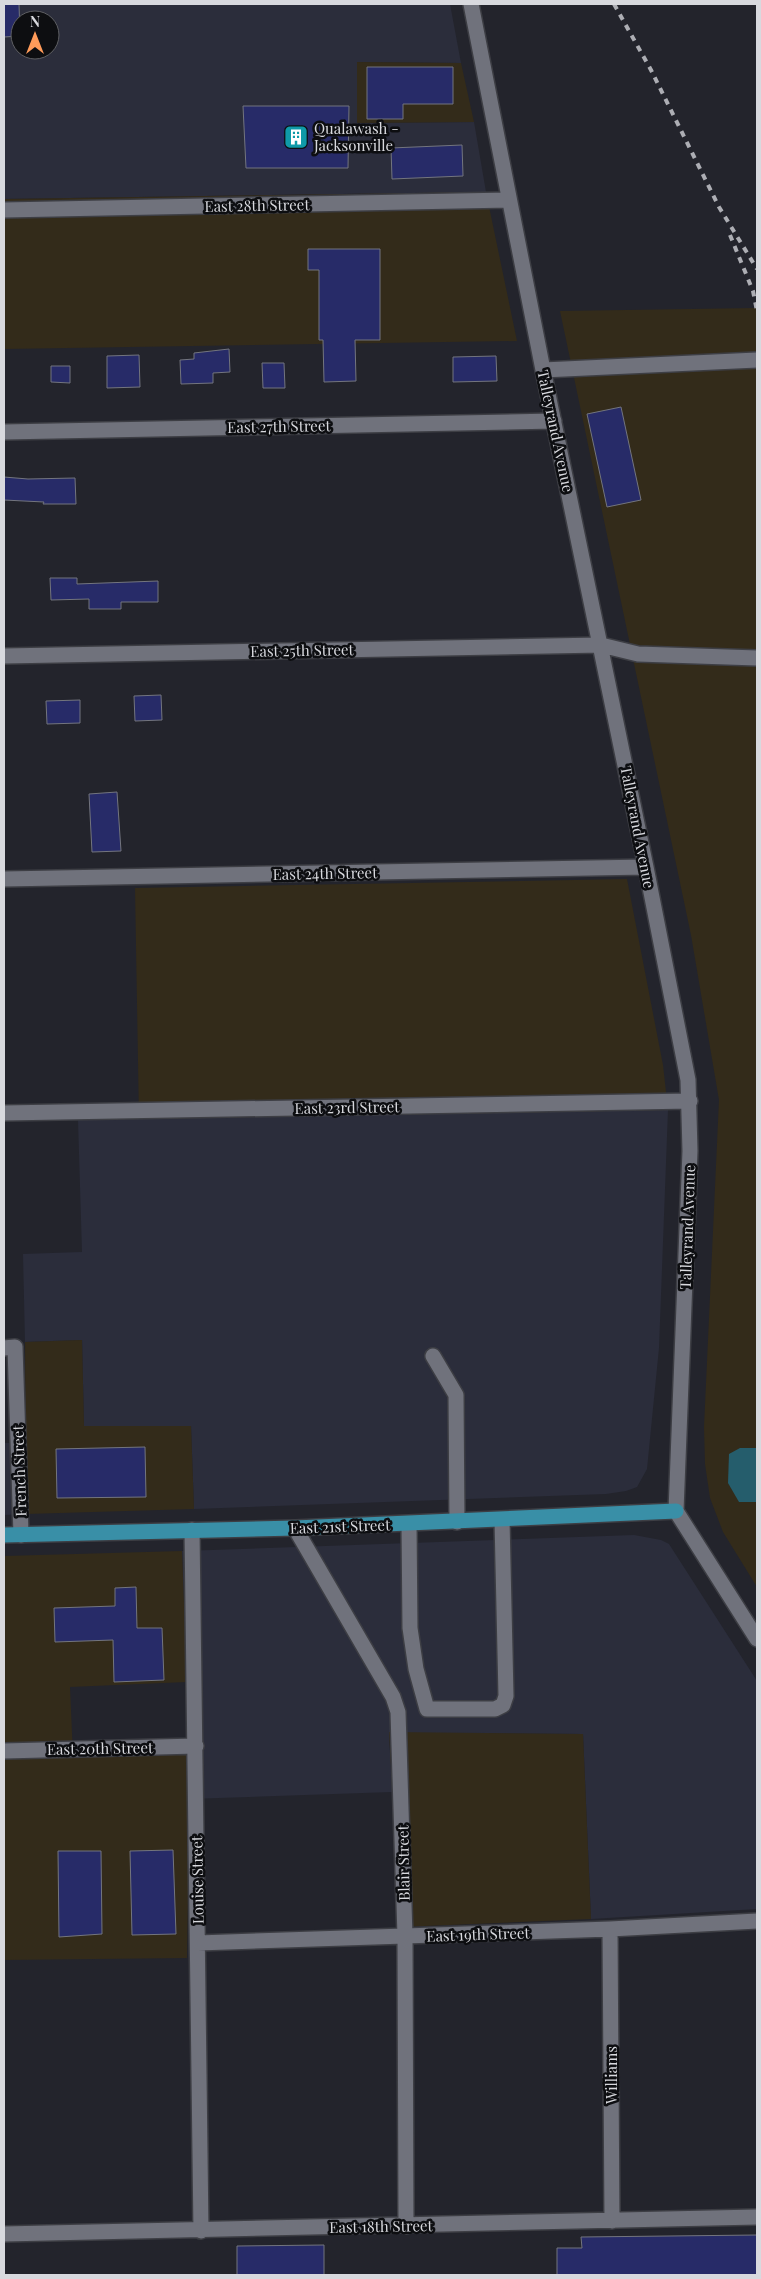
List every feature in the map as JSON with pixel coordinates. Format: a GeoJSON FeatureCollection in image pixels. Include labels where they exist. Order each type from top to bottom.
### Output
{"type":"FeatureCollection","features":[{"type":"Feature","properties":{"kind":"main road","name":"East 21st Street"},"geometry":{"type":"LineString","coordinates":[[4,1535],[409,1524],[676,1511]]}},
{"type":"Feature","properties":{"kind":"street","name":"Talleyrand Avenue"},"geometry":{"type":"LineString","coordinates":[[471,4],[543,370],[601,645],[688,1080],[690,1152],[676,1511]]}},
{"type":"Feature","properties":{"kind":"street","name":"East 28th Street"},"geometry":{"type":"LineString","coordinates":[[4,210],[510,200]]}},
{"type":"Feature","properties":{"kind":"street"},"geometry":{"type":"LineString","coordinates":[[543,370],[757,360]]}},
{"type":"Feature","properties":{"kind":"street","name":"East 27th Street"},"geometry":{"type":"LineString","coordinates":[[4,432],[554,421]]}},
{"type":"Feature","properties":{"kind":"street","name":"East 25th Street"},"geometry":{"type":"LineString","coordinates":[[4,656],[601,645],[638,654],[757,658]]}},
{"type":"Feature","properties":{"kind":"street","name":"East 24th Street"},"geometry":{"type":"LineString","coordinates":[[4,879],[646,867]]}},
{"type":"Feature","properties":{"kind":"street","name":"East 23rd Street"},"geometry":{"type":"LineString","coordinates":[[4,1113],[690,1101]]}},
{"type":"Feature","properties":{"kind":"street","name":"French Street"},"geometry":{"type":"LineString","coordinates":[[9,1347],[21,1535]]}},
{"type":"Feature","properties":{"kind":"street"},"geometry":{"type":"LineString","coordinates":[[433,1356],[456,1396],[457,1522]]}},
{"type":"Feature","properties":{"kind":"street"},"geometry":{"type":"LineString","coordinates":[[676,1511],[755,1631]]}},
{"type":"Feature","properties":{"kind":"street"},"geometry":{"type":"LineString","coordinates":[[409,1524],[410,1628],[416,1669],[428,1709],[495,1709],[503,1705],[506,1696],[502,1520]]}},
{"type":"Feature","properties":{"kind":"street","name":"Blair Street"},"geometry":{"type":"LineString","coordinates":[[295,1528],[393,1697],[398,1712],[405,1936],[406,2226]]}},
{"type":"Feature","properties":{"kind":"street","name":"Louise Street"},"geometry":{"type":"LineString","coordinates":[[192,1530],[201,2231]]}},
{"type":"Feature","properties":{"kind":"street","name":"East 20th Street"},"geometry":{"type":"LineString","coordinates":[[4,1751],[196,1746]]}},
{"type":"Feature","properties":{"kind":"street","name":"East 19th Street"},"geometry":{"type":"LineString","coordinates":[[198,1943],[610,1929],[757,1921]]}},
{"type":"Feature","properties":{"kind":"street","name":"Williams"},"geometry":{"type":"LineString","coordinates":[[610,1929],[612,2221]]}},
{"type":"Feature","properties":{"kind":"street","name":"East 18th Street"},"geometry":{"type":"LineString","coordinates":[[4,2234],[757,2217]]}},
{"type":"Feature","properties":{"kind":"shaded area"},"geometry":{"type":"Polygon","coordinates":[[[4,4],[450,4],[461,63],[358,62],[358,123],[474,122],[486,192],[4,199],[4,4]]]}},
{"type":"Feature","properties":{"kind":"shaded area"},"geometry":{"type":"Polygon","coordinates":[[[357,62],[461,63],[474,122],[357,123],[357,62]]]}},
{"type":"Feature","properties":{"kind":"shaded area"},"geometry":{"type":"Polygon","coordinates":[[[486,192],[517,341],[4,349],[4,199],[486,192]]]}},
{"type":"Feature","properties":{"kind":"shaded area"},"geometry":{"type":"Polygon","coordinates":[[[757,308],[757,1587],[723,1532],[710,1498],[705,1464],[704,1427],[719,1100],[691,935],[560,311],[757,308]]]}},
{"type":"Feature","properties":{"kind":"shaded area"},"geometry":{"type":"Polygon","coordinates":[[[627,879],[663,1065],[668,1110],[139,1119],[135,888],[627,879]]]}},
{"type":"Feature","properties":{"kind":"shaded area"},"geometry":{"type":"Polygon","coordinates":[[[668,1110],[659,1348],[647,1469],[637,1487],[626,1491],[606,1494],[194,1509],[191,1426],[84,1426],[82,1340],[25,1342],[23,1254],[82,1252],[78,1120],[668,1110]]]}},
{"type":"Feature","properties":{"kind":"shaded area"},"geometry":{"type":"Polygon","coordinates":[[[82,1340],[84,1426],[191,1426],[194,1509],[26,1514],[25,1342],[82,1340]]]}},
{"type":"Feature","properties":{"kind":"shaded area"},"geometry":{"type":"Polygon","coordinates":[[[4,1443],[25,1443],[26,1514],[4,1515],[4,1443]]]}},
{"type":"Feature","properties":{"kind":"shaded area"},"geometry":{"type":"Polygon","coordinates":[[[634,1535],[661,1540],[669,1544],[757,1681],[757,1909],[591,1919],[583,1734],[389,1733],[392,1792],[189,1799],[190,1754],[182,1551],[634,1535]]]}},
{"type":"Feature","properties":{"kind":"shaded area"},"geometry":{"type":"Polygon","coordinates":[[[182,1551],[187,1682],[70,1687],[73,1756],[190,1754],[187,1958],[4,1960],[4,1556],[182,1551]]]}},
{"type":"Feature","properties":{"kind":"shaded area"},"geometry":{"type":"Polygon","coordinates":[[[389,1732],[583,1734],[591,1919],[400,1927],[389,1732]]]}},
{"type":"Feature","properties":{"kind":"water"},"geometry":{"type":"Polygon","coordinates":[[[740,1448],[757,1448],[757,1502],[739,1502],[728,1483],[729,1454],[740,1448]]]}},
{"type":"Feature","properties":{"kind":"building"},"geometry":{"type":"Polygon","coordinates":[[[4,4],[19,4],[19,10],[10,10],[10,37],[4,37],[4,4]]]}},
{"type":"Feature","properties":{"kind":"building"},"geometry":{"type":"Polygon","coordinates":[[[367,67],[453,67],[453,104],[403,104],[403,119],[367,119],[367,67]]]}},
{"type":"Feature","properties":{"kind":"building","name":"Qualawash - Jacksonville"},"geometry":{"type":"Polygon","coordinates":[[[243,106],[349,106],[348,168],[246,168],[243,106]]]}},
{"type":"Feature","properties":{"kind":"building"},"geometry":{"type":"Polygon","coordinates":[[[462,145],[463,176],[392,179],[391,148],[462,145]]]}},
{"type":"Feature","properties":{"kind":"building"},"geometry":{"type":"Polygon","coordinates":[[[308,249],[380,249],[380,340],[355,340],[356,381],[324,382],[323,340],[319,340],[319,270],[308,270],[308,249]]]}},
{"type":"Feature","properties":{"kind":"building"},"geometry":{"type":"Polygon","coordinates":[[[229,349],[230,372],[213,373],[213,383],[181,384],[180,360],[194,359],[194,353],[229,349]]]}},
{"type":"Feature","properties":{"kind":"building"},"geometry":{"type":"Polygon","coordinates":[[[139,355],[140,387],[107,388],[107,356],[139,355]]]}},
{"type":"Feature","properties":{"kind":"building"},"geometry":{"type":"Polygon","coordinates":[[[496,356],[497,381],[453,382],[453,357],[496,356]]]}},
{"type":"Feature","properties":{"kind":"building"},"geometry":{"type":"Polygon","coordinates":[[[262,363],[284,363],[285,388],[263,388],[262,363]]]}},
{"type":"Feature","properties":{"kind":"building"},"geometry":{"type":"Polygon","coordinates":[[[51,366],[70,366],[70,383],[51,382],[51,366]]]}},
{"type":"Feature","properties":{"kind":"building"},"geometry":{"type":"Polygon","coordinates":[[[621,407],[641,500],[607,507],[587,414],[621,407]]]}},
{"type":"Feature","properties":{"kind":"building"},"geometry":{"type":"Polygon","coordinates":[[[4,477],[28,479],[75,478],[76,504],[43,504],[44,502],[4,500],[4,477]]]}},
{"type":"Feature","properties":{"kind":"building"},"geometry":{"type":"Polygon","coordinates":[[[50,578],[77,578],[77,584],[158,581],[158,602],[121,602],[121,609],[89,609],[89,599],[51,600],[50,578]]]}},
{"type":"Feature","properties":{"kind":"building"},"geometry":{"type":"Polygon","coordinates":[[[161,695],[162,720],[135,721],[134,696],[161,695]]]}},
{"type":"Feature","properties":{"kind":"building"},"geometry":{"type":"Polygon","coordinates":[[[80,700],[80,723],[47,724],[46,701],[80,700]]]}},
{"type":"Feature","properties":{"kind":"building"},"geometry":{"type":"Polygon","coordinates":[[[117,792],[121,851],[92,852],[89,794],[117,792]]]}},
{"type":"Feature","properties":{"kind":"building"},"geometry":{"type":"Polygon","coordinates":[[[145,1447],[146,1497],[57,1498],[56,1449],[145,1447]]]}},
{"type":"Feature","properties":{"kind":"building"},"geometry":{"type":"Polygon","coordinates":[[[136,1587],[137,1628],[162,1628],[164,1680],[114,1682],[113,1640],[55,1642],[54,1608],[115,1606],[115,1588],[136,1587]]]}},
{"type":"Feature","properties":{"kind":"building"},"geometry":{"type":"Polygon","coordinates":[[[173,1850],[176,1934],[132,1935],[130,1851],[173,1850]]]}},
{"type":"Feature","properties":{"kind":"building"},"geometry":{"type":"Polygon","coordinates":[[[58,1851],[101,1851],[102,1934],[59,1937],[58,1851]]]}},
{"type":"Feature","properties":{"kind":"building"},"geometry":{"type":"Polygon","coordinates":[[[757,2235],[757,2275],[557,2275],[557,2248],[582,2248],[581,2237],[757,2235]]]}},
{"type":"Feature","properties":{"kind":"building"},"geometry":{"type":"Polygon","coordinates":[[[324,2245],[324,2275],[237,2275],[237,2246],[324,2245]]]}},
{"type":"Feature","properties":{"kind":"railway"},"geometry":{"type":"LineString","coordinates":[[614,4],[651,70],[719,207],[757,269]]}},
{"type":"Feature","properties":{"kind":"railway"},"geometry":{"type":"LineString","coordinates":[[730,235],[753,291],[757,311]]}},
{"type":"Feature","properties":{"kind":"place","name":"Qualawash - Jacksonville"},"geometry":{"type":"Point","coordinates":[296,137]}}]}
